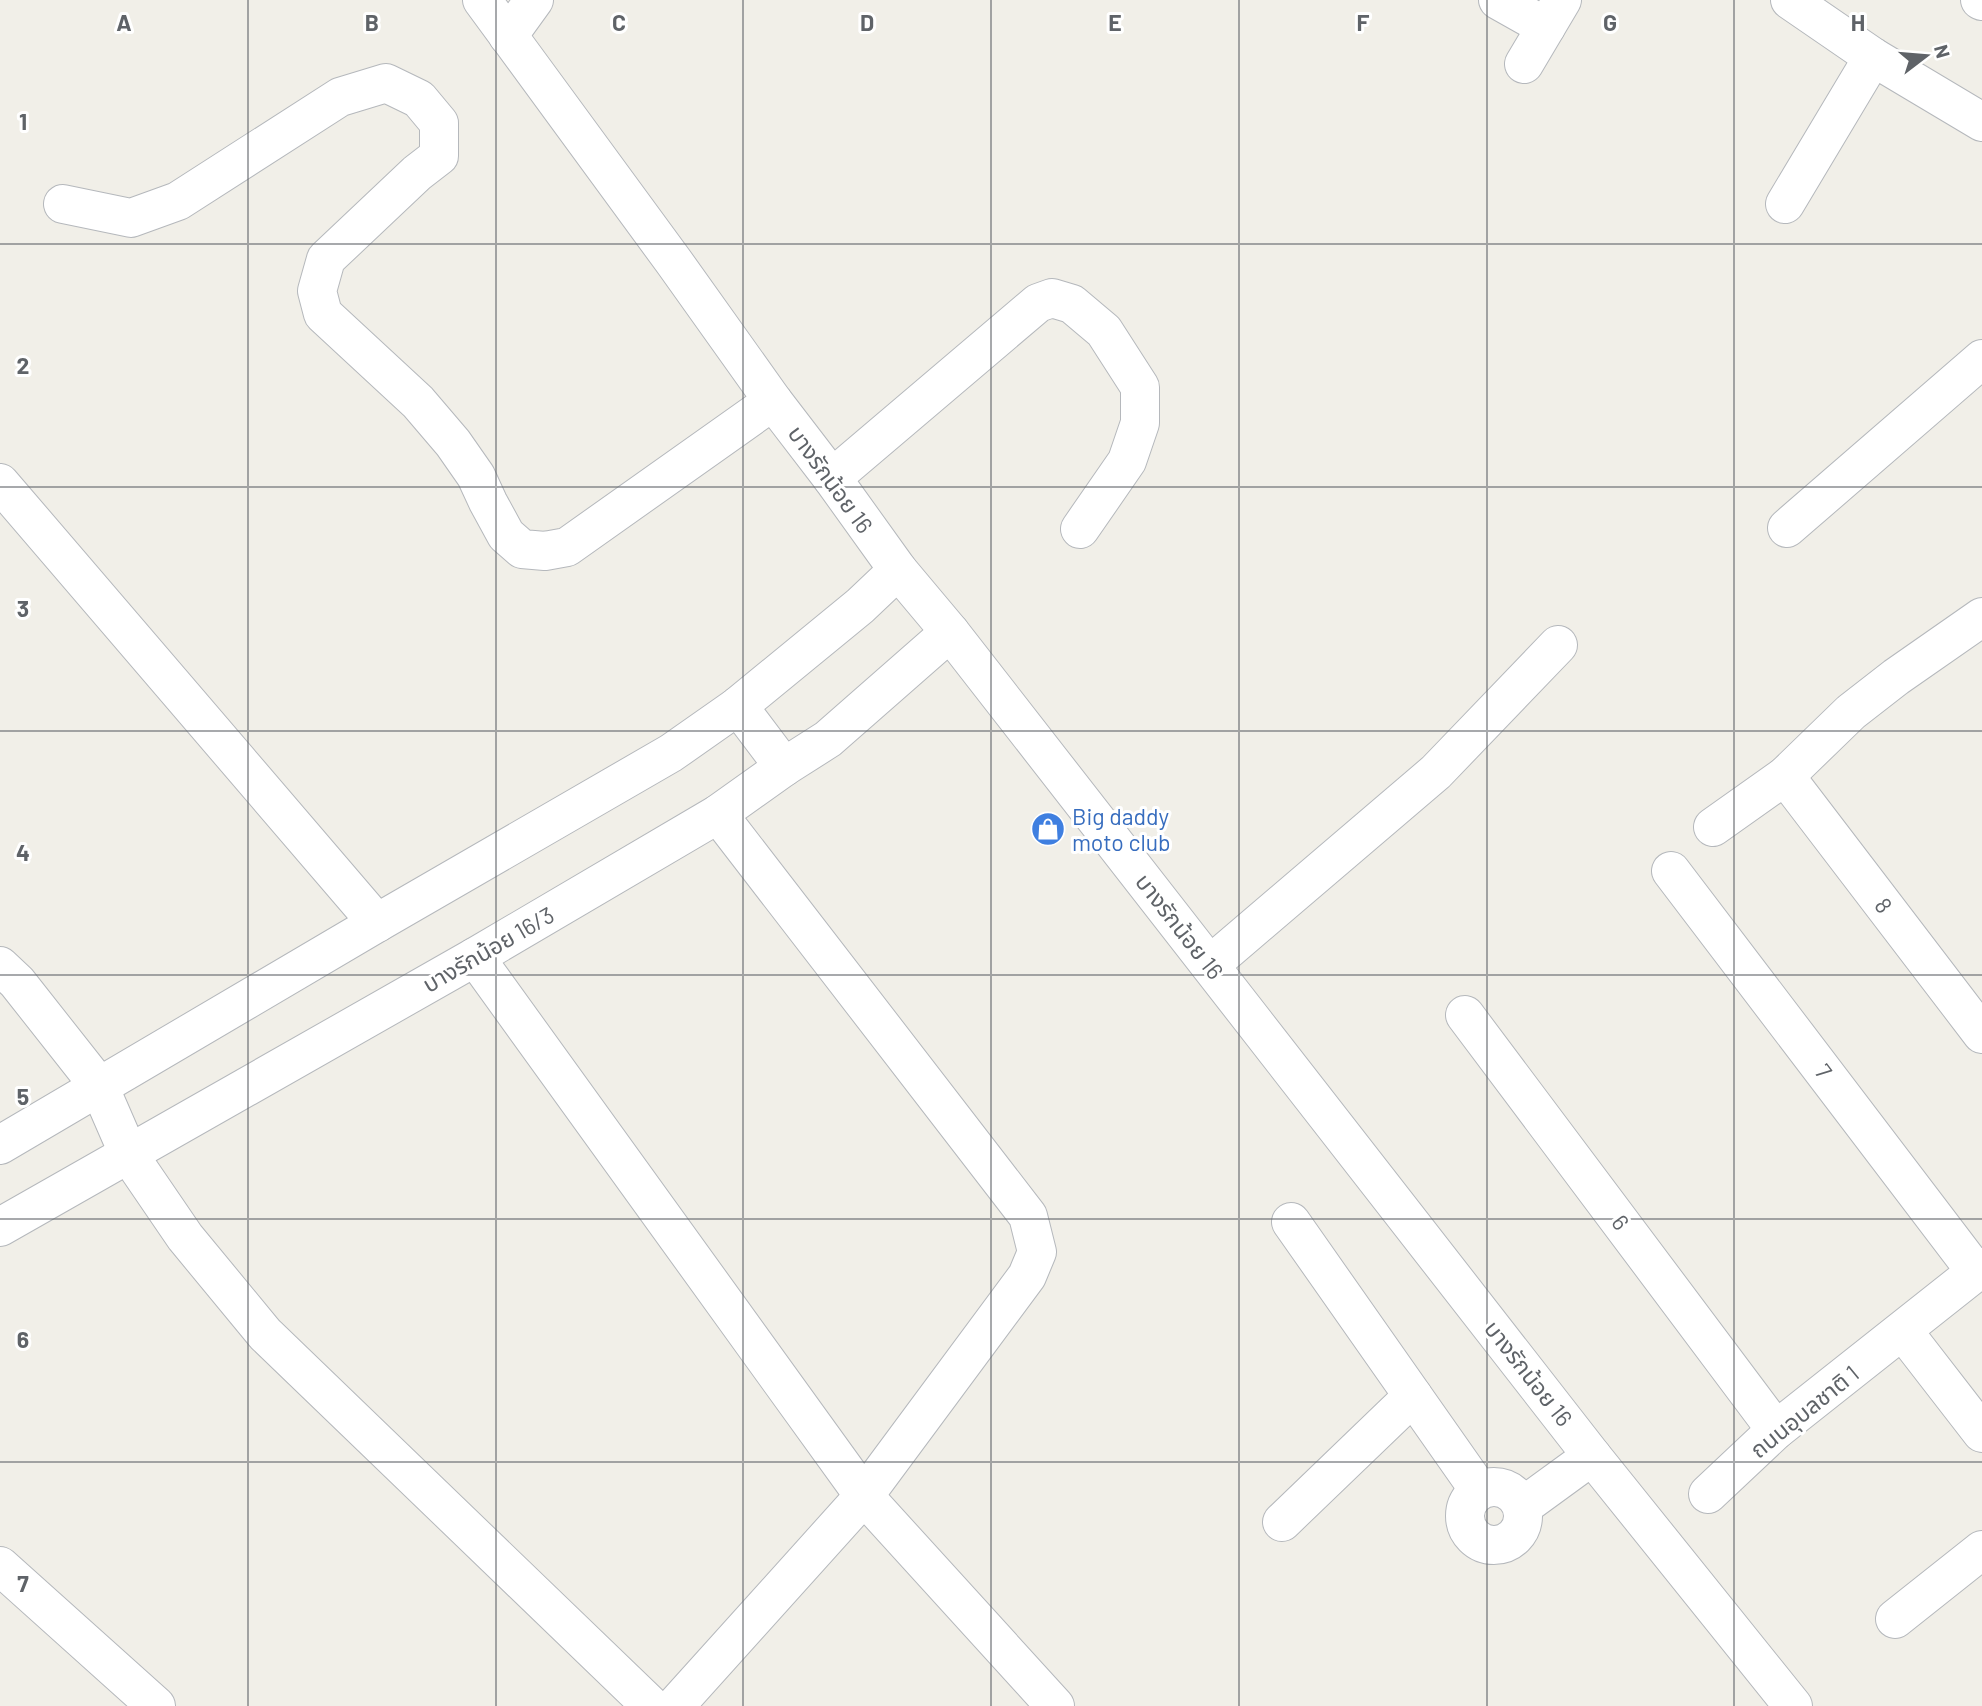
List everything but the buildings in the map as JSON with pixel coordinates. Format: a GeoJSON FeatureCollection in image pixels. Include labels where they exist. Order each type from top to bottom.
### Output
{"type":"FeatureCollection","features":[{"type":"Feature","properties":{"kind":"street","name":"บางรักน้อย 16"},"geometry":{"type":"LineString","coordinates":[[482,0],[898,570],[950,632],[1592,1455],[1794,1706]]}},
{"type":"Feature","properties":{"kind":"street"},"geometry":{"type":"LineString","coordinates":[[508,36],[534,0]]}},
{"type":"Feature","properties":{"kind":"street"},"geometry":{"type":"LineString","coordinates":[[1498,0],[1554,14],[1524,64]]}},
{"type":"Feature","properties":{"kind":"street"},"geometry":{"type":"LineString","coordinates":[[1790,0],[1873,57],[1982,122]]}},
{"type":"Feature","properties":{"kind":"street"},"geometry":{"type":"LineString","coordinates":[[1785,204],[1873,57]]}},
{"type":"Feature","properties":{"kind":"street"},"geometry":{"type":"LineString","coordinates":[[63,204],[131,218],[178,201],[340,97],[386,83],[419,99],[439,123],[439,156],[417,173],[327,259],[317,291],[323,314],[418,402],[453,443],[476,476],[506,536],[522,549],[545,551],[567,547],[773,401]]}},
{"type":"Feature","properties":{"kind":"street"},"geometry":{"type":"LineString","coordinates":[[832,478],[1038,303],[1052,298],[1072,304],[1104,331],[1140,387],[1140,423],[1127,461],[1080,529]]}},
{"type":"Feature","properties":{"kind":"street"},"geometry":{"type":"LineString","coordinates":[[1787,528],[1982,359]]}},
{"type":"Feature","properties":{"kind":"street"},"geometry":{"type":"LineString","coordinates":[[0,483],[377,923]]}},
{"type":"Feature","properties":{"kind":"street"},"geometry":{"type":"LineString","coordinates":[[0,1145],[671,753],[738,706],[860,606],[898,570]]}},
{"type":"Feature","properties":{"kind":"street"},"geometry":{"type":"LineString","coordinates":[[1713,827],[1786,776],[1851,712],[1982,617]]}},
{"type":"Feature","properties":{"kind":"street","name":"บางรักน้อย 16/3"},"geometry":{"type":"LineString","coordinates":[[0,1227],[475,957],[718,814],[828,739],[950,632]]}},
{"type":"Feature","properties":{"kind":"street"},"geometry":{"type":"LineString","coordinates":[[1210,965],[1436,772],[1558,645]]}},
{"type":"Feature","properties":{"kind":"street"},"geometry":{"type":"LineString","coordinates":[[738,706],[784,767]]}},
{"type":"Feature","properties":{"kind":"street","name":"8"},"geometry":{"type":"LineString","coordinates":[[1786,776],[1982,1034]]}},
{"type":"Feature","properties":{"kind":"street"},"geometry":{"type":"LineString","coordinates":[[675,1706],[864,1496],[1027,1276],[1037,1252],[1028,1216],[718,814]]}},
{"type":"Feature","properties":{"kind":"street","name":"7"},"geometry":{"type":"LineString","coordinates":[[1671,871],[1979,1270]]}},
{"type":"Feature","properties":{"kind":"street"},"geometry":{"type":"LineString","coordinates":[[475,957],[864,1496],[1055,1706]]}},
{"type":"Feature","properties":{"kind":"street"},"geometry":{"type":"LineString","coordinates":[[0,966],[17,982],[99,1086],[129,1155],[185,1237],[265,1334],[651,1706]]}},
{"type":"Feature","properties":{"kind":"street","name":"6"},"geometry":{"type":"LineString","coordinates":[[1465,1015],[1776,1430]]}},
{"type":"Feature","properties":{"kind":"street"},"geometry":{"type":"LineString","coordinates":[[1291,1223],[1479,1490]]}},
{"type":"Feature","properties":{"kind":"street","name":"ถนนอุบลชาติ 1"},"geometry":{"type":"LineString","coordinates":[[1707,1493],[1776,1430],[1979,1270]]}},
{"type":"Feature","properties":{"kind":"street"},"geometry":{"type":"LineString","coordinates":[[1903,1331],[1982,1433]]}},
{"type":"Feature","properties":{"kind":"street"},"geometry":{"type":"LineString","coordinates":[[1282,1522],[1413,1396]]}},
{"type":"Feature","properties":{"kind":"street"},"geometry":{"type":"LineString","coordinates":[[1522,1507],[1592,1455]]}},
{"type":"Feature","properties":{"kind":"street"},"geometry":{"type":"LineString","coordinates":[[1492,1486],[1504,1488],[1515,1495],[1522,1507],[1523,1520],[1518,1532],[1508,1541],[1495,1545],[1483,1543],[1472,1536],[1465,1524],[1469,1499],[1479,1490],[1492,1486]]}},
{"type":"Feature","properties":{"kind":"street"},"geometry":{"type":"LineString","coordinates":[[1895,1619],[1982,1550]]}},
{"type":"Feature","properties":{"kind":"street"},"geometry":{"type":"LineString","coordinates":[[0,1566],[156,1706]]}},
{"type":"Feature","properties":{"kind":"place","name":"Big daddy moto club"},"geometry":{"type":"Point","coordinates":[1048,829]}}]}
